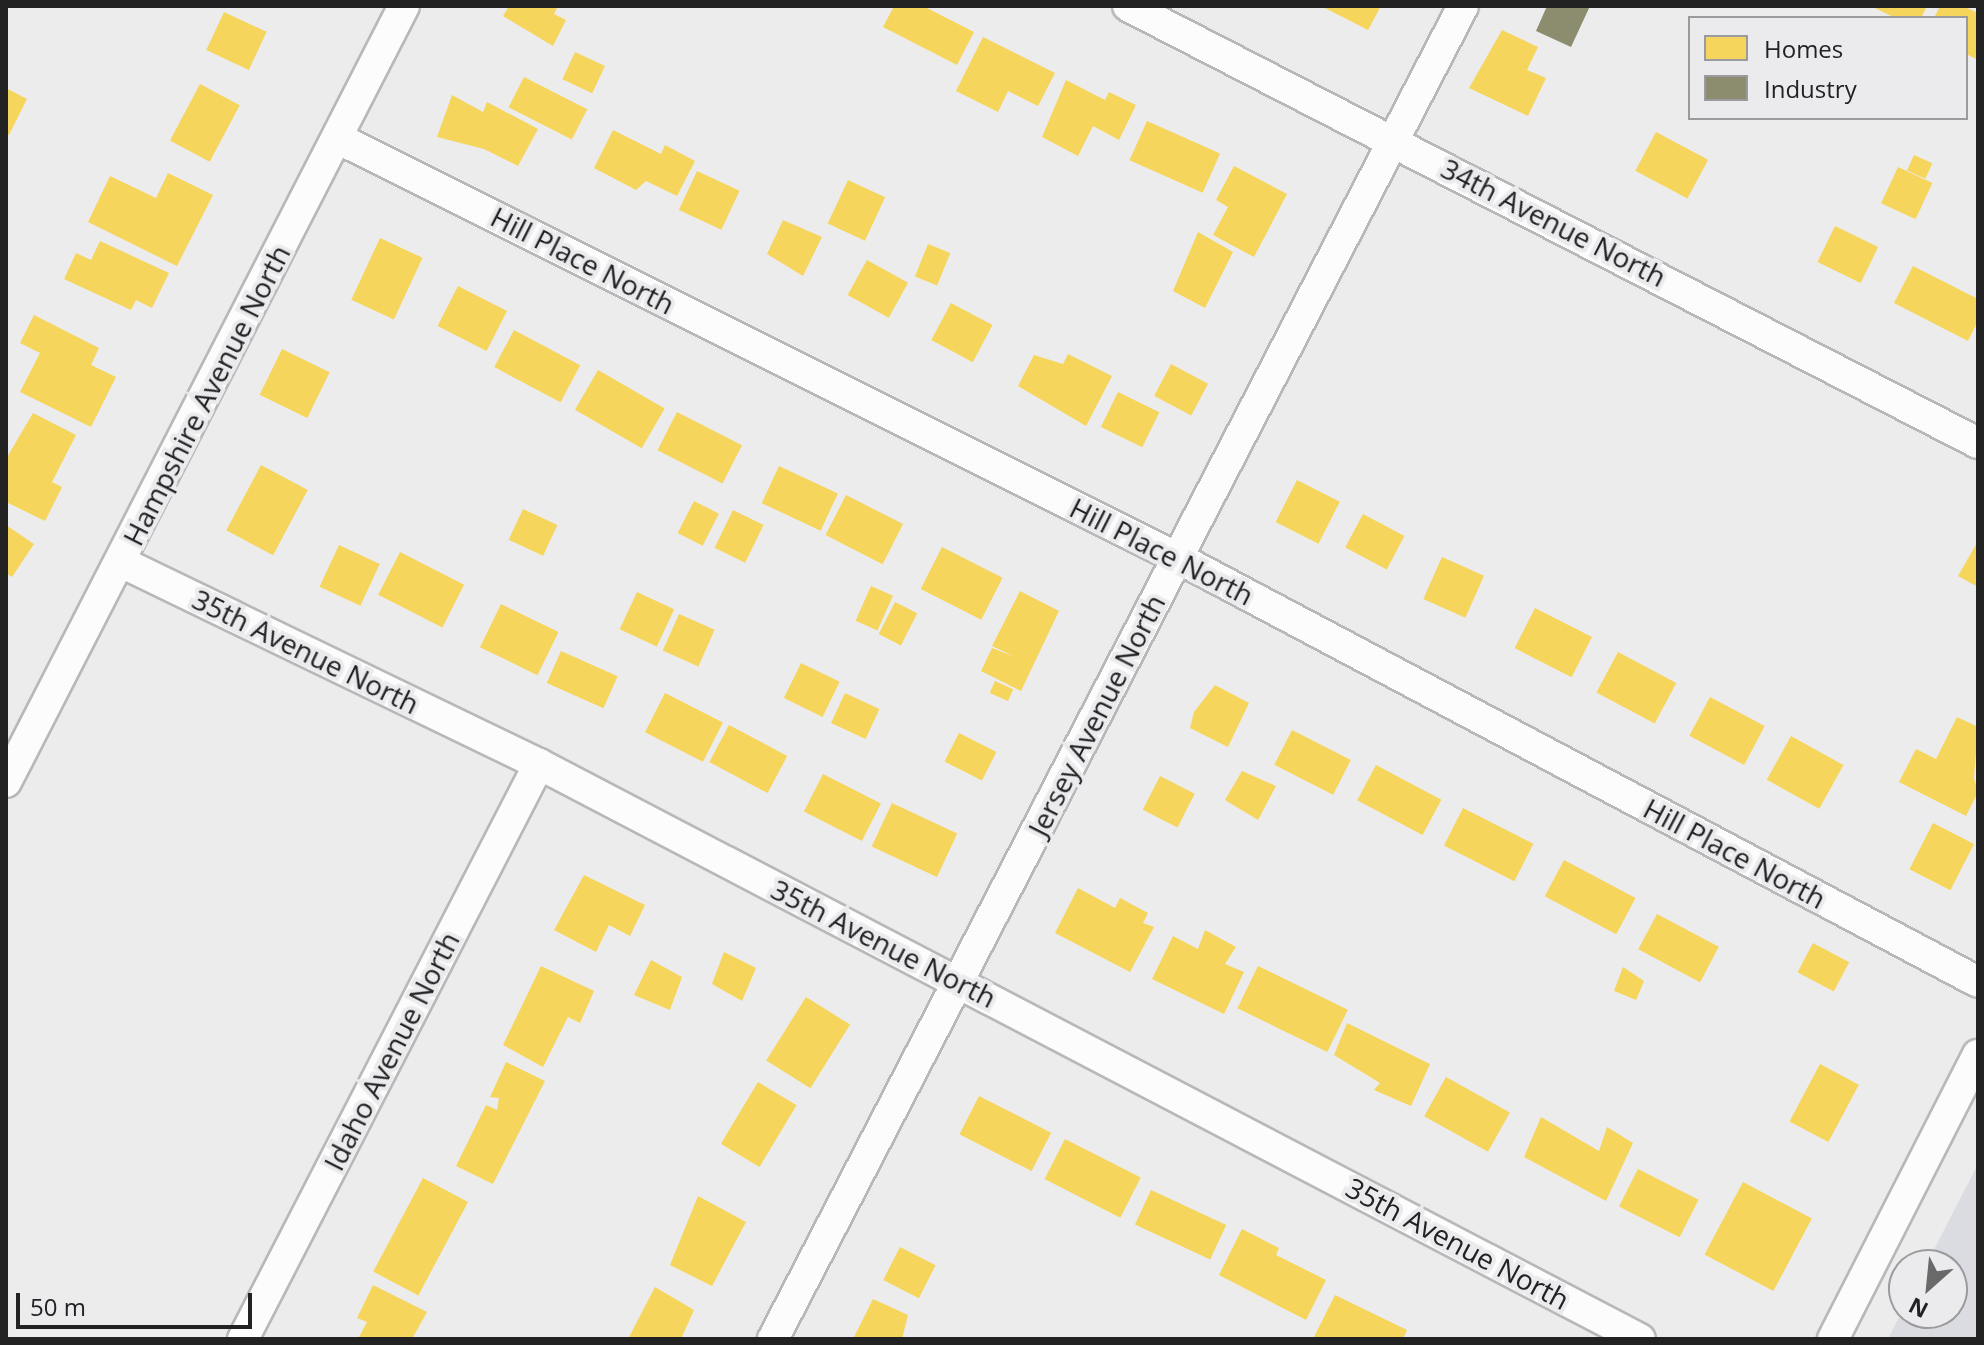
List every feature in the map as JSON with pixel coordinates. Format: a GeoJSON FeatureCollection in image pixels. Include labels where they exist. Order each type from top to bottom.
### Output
{"type":"FeatureCollection","features":[{"type":"Feature","properties":{"kind":"street","name":"Hampshire Avenue North"},"geometry":{"type":"LineString","coordinates":[[6,782],[404,6]]}},
{"type":"Feature","properties":{"kind":"street","name":"34th Avenue North"},"geometry":{"type":"LineString","coordinates":[[1128,6],[1394,139],[1978,443]]}},
{"type":"Feature","properties":{"kind":"street","name":"Jersey Avenue North"},"geometry":{"type":"LineString","coordinates":[[773,1339],[1463,6]]}},
{"type":"Feature","properties":{"kind":"street","name":"Hill Place North"},"geometry":{"type":"LineString","coordinates":[[337,138],[1178,558],[1978,982]]}},
{"type":"Feature","properties":{"kind":"street","name":"35th Avenue North"},"geometry":{"type":"LineString","coordinates":[[121,562],[539,764],[1640,1339]]}},
{"type":"Feature","properties":{"kind":"street","name":"Idaho Avenue North"},"geometry":{"type":"LineString","coordinates":[[243,1339],[539,764]]}},
{"type":"Feature","properties":{"kind":"street"},"geometry":{"type":"LineString","coordinates":[[1833,1339],[1978,1055]]}},
{"type":"Feature","properties":{"kind":"shaded area"},"geometry":{"type":"Polygon","coordinates":[[[1978,1164],[1978,1339],[1888,1339],[1893,1329],[1968,1329],[1968,1249],[1934,1249],[1978,1164]]]}},
{"type":"Feature","properties":{"kind":"building: Homes"},"geometry":{"type":"Polygon","coordinates":[[[509,6],[558,6],[554,14],[566,20],[553,46],[503,16],[509,6]]]}},
{"type":"Feature","properties":{"kind":"building: Homes"},"geometry":{"type":"Polygon","coordinates":[[[894,6],[923,6],[974,32],[957,65],[883,27],[894,6]]]}},
{"type":"Feature","properties":{"kind":"building: Homes"},"geometry":{"type":"Polygon","coordinates":[[[1321,6],[1381,6],[1368,30],[1321,6]]]}},
{"type":"Feature","properties":{"kind":"building: Homes"},"geometry":{"type":"Polygon","coordinates":[[[1871,6],[1927,6],[1922,16],[1891,16],[1871,6]]]}},
{"type":"Feature","properties":{"kind":"building: Homes"},"geometry":{"type":"Polygon","coordinates":[[[1940,6],[1963,6],[1978,13],[1978,60],[1968,55],[1968,16],[1935,16],[1940,6]]]}},
{"type":"Feature","properties":{"kind":"building: Homes"},"geometry":{"type":"Polygon","coordinates":[[[224,12],[267,32],[249,70],[206,50],[224,12]]]}},
{"type":"Feature","properties":{"kind":"building: Homes"},"geometry":{"type":"Polygon","coordinates":[[[1502,30],[1538,47],[1527,70],[1546,78],[1528,116],[1469,88],[1502,30]]]}},
{"type":"Feature","properties":{"kind":"building: Homes"},"geometry":{"type":"Polygon","coordinates":[[[983,37],[1055,73],[1038,106],[1008,91],[998,112],[956,91],[983,37]]]}},
{"type":"Feature","properties":{"kind":"building: Homes"},"geometry":{"type":"Polygon","coordinates":[[[575,52],[605,66],[592,93],[562,79],[575,52]]]}},
{"type":"Feature","properties":{"kind":"building: Homes"},"geometry":{"type":"Polygon","coordinates":[[[524,77],[587,109],[572,140],[509,107],[524,77]]]}},
{"type":"Feature","properties":{"kind":"building: Homes"},"geometry":{"type":"Polygon","coordinates":[[[1066,80],[1105,100],[1109,92],[1136,105],[1119,140],[1093,126],[1078,156],[1042,137],[1066,80]]]}},
{"type":"Feature","properties":{"kind":"building: Homes"},"geometry":{"type":"Polygon","coordinates":[[[200,84],[240,105],[210,162],[170,141],[200,84]]]}},
{"type":"Feature","properties":{"kind":"building: Homes"},"geometry":{"type":"Polygon","coordinates":[[[6,88],[27,99],[9,135],[6,134],[6,88]]]}},
{"type":"Feature","properties":{"kind":"building: Homes"},"geometry":{"type":"Polygon","coordinates":[[[452,95],[483,112],[487,102],[538,129],[518,166],[484,149],[437,137],[452,95]]]}},
{"type":"Feature","properties":{"kind":"building: Homes"},"geometry":{"type":"Polygon","coordinates":[[[1147,121],[1220,154],[1203,193],[1130,160],[1147,121]]]}},
{"type":"Feature","properties":{"kind":"building: Homes"},"geometry":{"type":"Polygon","coordinates":[[[613,130],[661,154],[665,145],[695,161],[677,196],[646,181],[636,190],[594,168],[613,130]]]}},
{"type":"Feature","properties":{"kind":"building: Homes"},"geometry":{"type":"Polygon","coordinates":[[[1656,132],[1708,160],[1687,199],[1635,171],[1656,132]]]}},
{"type":"Feature","properties":{"kind":"building: Homes"},"geometry":{"type":"Polygon","coordinates":[[[1914,155],[1932,163],[1925,179],[1907,171],[1914,155]]]}},
{"type":"Feature","properties":{"kind":"building: Homes"},"geometry":{"type":"Polygon","coordinates":[[[1234,166],[1287,194],[1254,257],[1213,235],[1228,207],[1216,200],[1234,166]]]}},
{"type":"Feature","properties":{"kind":"building: Homes"},"geometry":{"type":"Polygon","coordinates":[[[1898,167],[1932,183],[1916,219],[1881,203],[1898,167]]]}},
{"type":"Feature","properties":{"kind":"building: Homes"},"geometry":{"type":"Polygon","coordinates":[[[697,171],[740,191],[721,230],[679,210],[697,171]]]}},
{"type":"Feature","properties":{"kind":"building: Homes"},"geometry":{"type":"Polygon","coordinates":[[[168,173],[213,195],[177,266],[88,222],[110,176],[156,198],[168,173]]]}},
{"type":"Feature","properties":{"kind":"building: Homes"},"geometry":{"type":"Polygon","coordinates":[[[848,180],[885,197],[865,241],[828,224],[848,180]]]}},
{"type":"Feature","properties":{"kind":"building: Homes"},"geometry":{"type":"Polygon","coordinates":[[[783,220],[822,237],[803,276],[767,254],[783,220]]]}},
{"type":"Feature","properties":{"kind":"building: Homes"},"geometry":{"type":"Polygon","coordinates":[[[1835,226],[1878,247],[1861,283],[1817,262],[1835,226]]]}},
{"type":"Feature","properties":{"kind":"building: Homes"},"geometry":{"type":"Polygon","coordinates":[[[1198,232],[1233,252],[1205,308],[1173,291],[1198,232]]]}},
{"type":"Feature","properties":{"kind":"building: Homes"},"geometry":{"type":"Polygon","coordinates":[[[380,238],[423,258],[394,319],[351,300],[380,238]]]}},
{"type":"Feature","properties":{"kind":"building: Homes"},"geometry":{"type":"Polygon","coordinates":[[[100,241],[169,273],[152,308],[136,300],[131,310],[64,279],[76,253],[91,260],[100,241]]]}},
{"type":"Feature","properties":{"kind":"building: Homes"},"geometry":{"type":"Polygon","coordinates":[[[928,244],[950,253],[937,285],[915,276],[928,244]]]}},
{"type":"Feature","properties":{"kind":"building: Homes"},"geometry":{"type":"Polygon","coordinates":[[[867,260],[908,283],[889,318],[848,295],[867,260]]]}},
{"type":"Feature","properties":{"kind":"building: Homes"},"geometry":{"type":"Polygon","coordinates":[[[1913,266],[1978,299],[1978,321],[1968,341],[1894,303],[1913,266]]]}},
{"type":"Feature","properties":{"kind":"building: Homes"},"geometry":{"type":"Polygon","coordinates":[[[458,286],[507,311],[487,351],[438,326],[458,286]]]}},
{"type":"Feature","properties":{"kind":"building: Homes"},"geometry":{"type":"Polygon","coordinates":[[[951,303],[992,325],[973,362],[931,340],[951,303]]]}},
{"type":"Feature","properties":{"kind":"building: Homes"},"geometry":{"type":"Polygon","coordinates":[[[34,315],[99,348],[91,365],[116,377],[91,427],[20,392],[40,353],[20,343],[34,315]]]}},
{"type":"Feature","properties":{"kind":"building: Homes"},"geometry":{"type":"Polygon","coordinates":[[[514,330],[580,365],[561,402],[494,367],[514,330]]]}},
{"type":"Feature","properties":{"kind":"building: Homes"},"geometry":{"type":"Polygon","coordinates":[[[282,349],[330,372],[307,418],[260,395],[282,349]]]}},
{"type":"Feature","properties":{"kind":"building: Homes"},"geometry":{"type":"Polygon","coordinates":[[[1068,354],[1112,376],[1086,426],[1018,386],[1034,355],[1063,364],[1068,354]]]}},
{"type":"Feature","properties":{"kind":"building: Homes"},"geometry":{"type":"Polygon","coordinates":[[[1171,364],[1208,384],[1191,416],[1154,396],[1171,364]]]}},
{"type":"Feature","properties":{"kind":"building: Homes"},"geometry":{"type":"Polygon","coordinates":[[[598,370],[665,409],[642,448],[575,410],[598,370]]]}},
{"type":"Feature","properties":{"kind":"building: Homes"},"geometry":{"type":"Polygon","coordinates":[[[1118,392],[1159,412],[1142,447],[1101,427],[1118,392]]]}},
{"type":"Feature","properties":{"kind":"building: Homes"},"geometry":{"type":"Polygon","coordinates":[[[677,412],[742,445],[723,483],[657,450],[677,412]]]}},
{"type":"Feature","properties":{"kind":"building: Homes"},"geometry":{"type":"Polygon","coordinates":[[[33,413],[76,435],[52,482],[62,487],[45,521],[6,502],[6,459],[33,413]]]}},
{"type":"Feature","properties":{"kind":"building: Homes"},"geometry":{"type":"Polygon","coordinates":[[[261,465],[308,490],[273,555],[226,530],[261,465]]]}},
{"type":"Feature","properties":{"kind":"building: Homes"},"geometry":{"type":"Polygon","coordinates":[[[779,466],[838,493],[821,531],[762,503],[779,466]]]}},
{"type":"Feature","properties":{"kind":"building: Homes"},"geometry":{"type":"Polygon","coordinates":[[[1297,480],[1340,502],[1318,544],[1276,522],[1297,480]]]}},
{"type":"Feature","properties":{"kind":"building: Homes"},"geometry":{"type":"Polygon","coordinates":[[[846,495],[903,524],[883,564],[826,535],[846,495]]]}},
{"type":"Feature","properties":{"kind":"building: Homes"},"geometry":{"type":"Polygon","coordinates":[[[694,501],[719,514],[703,546],[678,533],[694,501]]]}},
{"type":"Feature","properties":{"kind":"building: Homes"},"geometry":{"type":"Polygon","coordinates":[[[523,509],[557,525],[543,556],[509,540],[523,509]]]}},
{"type":"Feature","properties":{"kind":"building: Homes"},"geometry":{"type":"Polygon","coordinates":[[[733,510],[764,525],[745,563],[715,548],[733,510]]]}},
{"type":"Feature","properties":{"kind":"building: Homes"},"geometry":{"type":"Polygon","coordinates":[[[1363,514],[1404,536],[1387,570],[1345,548],[1363,514]]]}},
{"type":"Feature","properties":{"kind":"building: Homes"},"geometry":{"type":"Polygon","coordinates":[[[6,525],[34,544],[12,577],[6,573],[6,525]]]}},
{"type":"Feature","properties":{"kind":"building: Homes"},"geometry":{"type":"Polygon","coordinates":[[[1978,541],[1978,587],[1958,576],[1978,541]]]}},
{"type":"Feature","properties":{"kind":"building: Homes"},"geometry":{"type":"Polygon","coordinates":[[[339,545],[380,564],[360,606],[320,587],[339,545]]]}},
{"type":"Feature","properties":{"kind":"building: Homes"},"geometry":{"type":"Polygon","coordinates":[[[942,547],[1003,578],[981,620],[921,589],[942,547]]]}},
{"type":"Feature","properties":{"kind":"building: Homes"},"geometry":{"type":"Polygon","coordinates":[[[400,552],[464,585],[442,627],[378,595],[400,552]]]}},
{"type":"Feature","properties":{"kind":"building: Homes"},"geometry":{"type":"Polygon","coordinates":[[[1442,557],[1484,576],[1465,618],[1423,599],[1442,557]]]}},
{"type":"Feature","properties":{"kind":"building: Homes"},"geometry":{"type":"Polygon","coordinates":[[[871,586],[893,596],[877,630],[856,621],[871,586]]]}},
{"type":"Feature","properties":{"kind":"building: Homes"},"geometry":{"type":"Polygon","coordinates":[[[1020,591],[1059,611],[1021,691],[981,671],[992,648],[1015,657],[992,646],[1020,591]]]}},
{"type":"Feature","properties":{"kind":"building: Homes"},"geometry":{"type":"Polygon","coordinates":[[[637,592],[674,609],[657,646],[620,629],[637,592]]]}},
{"type":"Feature","properties":{"kind":"building: Homes"},"geometry":{"type":"Polygon","coordinates":[[[895,602],[917,613],[901,645],[879,634],[895,602]]]}},
{"type":"Feature","properties":{"kind":"building: Homes"},"geometry":{"type":"Polygon","coordinates":[[[501,604],[559,632],[537,675],[480,647],[501,604]]]}},
{"type":"Feature","properties":{"kind":"building: Homes"},"geometry":{"type":"Polygon","coordinates":[[[1535,608],[1592,637],[1572,677],[1515,648],[1535,608]]]}},
{"type":"Feature","properties":{"kind":"building: Homes"},"geometry":{"type":"Polygon","coordinates":[[[679,614],[715,630],[698,666],[663,651],[679,614]]]}},
{"type":"Feature","properties":{"kind":"building: Homes"},"geometry":{"type":"Polygon","coordinates":[[[561,651],[618,676],[603,708],[547,683],[561,651]]]}},
{"type":"Feature","properties":{"kind":"building: Homes"},"geometry":{"type":"Polygon","coordinates":[[[1618,652],[1676,683],[1655,724],[1596,693],[1618,652]]]}},
{"type":"Feature","properties":{"kind":"building: Homes"},"geometry":{"type":"Polygon","coordinates":[[[801,663],[840,682],[823,717],[784,698],[801,663]]]}},
{"type":"Feature","properties":{"kind":"building: Homes"},"geometry":{"type":"Polygon","coordinates":[[[995,681],[1013,689],[1008,701],[990,693],[995,681]]]}},
{"type":"Feature","properties":{"kind":"building: Homes"},"geometry":{"type":"Polygon","coordinates":[[[1215,685],[1249,703],[1228,747],[1190,728],[1194,712],[1215,685]]]}},
{"type":"Feature","properties":{"kind":"building: Homes"},"geometry":{"type":"Polygon","coordinates":[[[665,693],[723,723],[703,762],[645,732],[665,693]]]}},
{"type":"Feature","properties":{"kind":"building: Homes"},"geometry":{"type":"Polygon","coordinates":[[[845,693],[879,709],[865,739],[831,723],[845,693]]]}},
{"type":"Feature","properties":{"kind":"building: Homes"},"geometry":{"type":"Polygon","coordinates":[[[1710,697],[1765,726],[1744,765],[1689,736],[1710,697]]]}},
{"type":"Feature","properties":{"kind":"building: Homes"},"geometry":{"type":"Polygon","coordinates":[[[1957,717],[1978,727],[1974,778],[1978,792],[1966,816],[1899,782],[1916,749],[1936,759],[1957,717]]]}},
{"type":"Feature","properties":{"kind":"building: Homes"},"geometry":{"type":"Polygon","coordinates":[[[729,725],[787,756],[768,793],[709,762],[729,725]]]}},
{"type":"Feature","properties":{"kind":"building: Homes"},"geometry":{"type":"Polygon","coordinates":[[[1292,730],[1351,760],[1333,795],[1274,765],[1292,730]]]}},
{"type":"Feature","properties":{"kind":"building: Homes"},"geometry":{"type":"Polygon","coordinates":[[[959,733],[996,752],[982,781],[944,762],[959,733]]]}},
{"type":"Feature","properties":{"kind":"building: Homes"},"geometry":{"type":"Polygon","coordinates":[[[1791,736],[1843,765],[1819,809],[1767,780],[1791,736]]]}},
{"type":"Feature","properties":{"kind":"building: Homes"},"geometry":{"type":"Polygon","coordinates":[[[1376,765],[1441,800],[1423,835],[1357,800],[1376,765]]]}},
{"type":"Feature","properties":{"kind":"building: Homes"},"geometry":{"type":"Polygon","coordinates":[[[1242,771],[1276,786],[1258,820],[1225,800],[1242,771]]]}},
{"type":"Feature","properties":{"kind":"building: Homes"},"geometry":{"type":"Polygon","coordinates":[[[823,774],[881,804],[862,841],[804,811],[823,774]]]}},
{"type":"Feature","properties":{"kind":"building: Homes"},"geometry":{"type":"Polygon","coordinates":[[[1160,776],[1195,794],[1177,828],[1143,810],[1160,776]]]}},
{"type":"Feature","properties":{"kind":"building: Homes"},"geometry":{"type":"Polygon","coordinates":[[[892,803],[957,833],[937,877],[872,847],[892,803]]]}},
{"type":"Feature","properties":{"kind":"building: Homes"},"geometry":{"type":"Polygon","coordinates":[[[1463,808],[1533,844],[1514,881],[1444,845],[1463,808]]]}},
{"type":"Feature","properties":{"kind":"building: Homes"},"geometry":{"type":"Polygon","coordinates":[[[1933,823],[1974,844],[1950,890],[1909,869],[1933,823]]]}},
{"type":"Feature","properties":{"kind":"building: Homes"},"geometry":{"type":"Polygon","coordinates":[[[1564,860],[1636,898],[1616,934],[1545,896],[1564,860]]]}},
{"type":"Feature","properties":{"kind":"building: Homes"},"geometry":{"type":"Polygon","coordinates":[[[584,875],[645,905],[630,936],[609,925],[596,952],[554,930],[584,875]]]}},
{"type":"Feature","properties":{"kind":"building: Homes"},"geometry":{"type":"Polygon","coordinates":[[[1078,888],[1115,908],[1120,898],[1148,913],[1143,923],[1154,927],[1130,972],[1055,933],[1078,888]]]}},
{"type":"Feature","properties":{"kind":"building: Homes"},"geometry":{"type":"Polygon","coordinates":[[[1657,914],[1719,947],[1700,982],[1638,949],[1657,914]]]}},
{"type":"Feature","properties":{"kind":"building: Homes"},"geometry":{"type":"Polygon","coordinates":[[[1205,930],[1236,947],[1225,964],[1244,972],[1224,1014],[1152,979],[1173,936],[1198,949],[1205,930]]]}},
{"type":"Feature","properties":{"kind":"building: Homes"},"geometry":{"type":"Polygon","coordinates":[[[1813,943],[1849,962],[1834,991],[1798,972],[1813,943]]]}},
{"type":"Feature","properties":{"kind":"building: Homes"},"geometry":{"type":"Polygon","coordinates":[[[724,952],[756,968],[742,1001],[712,984],[724,952]]]}},
{"type":"Feature","properties":{"kind":"building: Homes"},"geometry":{"type":"Polygon","coordinates":[[[651,960],[682,977],[670,1010],[634,995],[651,960]]]}},
{"type":"Feature","properties":{"kind":"building: Homes"},"geometry":{"type":"Polygon","coordinates":[[[541,966],[594,991],[580,1023],[568,1017],[543,1067],[503,1045],[541,966]]]}},
{"type":"Feature","properties":{"kind":"building: Homes"},"geometry":{"type":"Polygon","coordinates":[[[1258,966],[1348,1010],[1327,1052],[1237,1008],[1258,966]]]}},
{"type":"Feature","properties":{"kind":"building: Homes"},"geometry":{"type":"Polygon","coordinates":[[[1623,967],[1644,981],[1636,1000],[1614,991],[1623,967]]]}},
{"type":"Feature","properties":{"kind":"building: Homes"},"geometry":{"type":"Polygon","coordinates":[[[806,997],[850,1025],[810,1088],[766,1061],[806,997]]]}},
{"type":"Feature","properties":{"kind":"building: Homes"},"geometry":{"type":"Polygon","coordinates":[[[1347,1023],[1430,1064],[1411,1106],[1374,1090],[1380,1083],[1334,1055],[1347,1023]]]}},
{"type":"Feature","properties":{"kind":"building: Homes"},"geometry":{"type":"Polygon","coordinates":[[[506,1062],[545,1081],[493,1184],[456,1166],[486,1105],[497,1110],[499,1098],[490,1097],[506,1062]]]}},
{"type":"Feature","properties":{"kind":"building: Homes"},"geometry":{"type":"Polygon","coordinates":[[[1820,1064],[1859,1085],[1828,1142],[1789,1121],[1820,1064]]]}},
{"type":"Feature","properties":{"kind":"building: Homes"},"geometry":{"type":"Polygon","coordinates":[[[1446,1077],[1510,1112],[1488,1152],[1424,1116],[1446,1077]]]}},
{"type":"Feature","properties":{"kind":"building: Homes"},"geometry":{"type":"Polygon","coordinates":[[[758,1082],[797,1105],[759,1167],[721,1144],[758,1082]]]}},
{"type":"Feature","properties":{"kind":"building: Homes"},"geometry":{"type":"Polygon","coordinates":[[[979,1096],[1051,1133],[1032,1171],[959,1134],[979,1096]]]}},
{"type":"Feature","properties":{"kind":"building: Homes"},"geometry":{"type":"Polygon","coordinates":[[[1541,1117],[1599,1151],[1607,1127],[1633,1143],[1606,1201],[1524,1157],[1541,1117]]]}},
{"type":"Feature","properties":{"kind":"building: Homes"},"geometry":{"type":"Polygon","coordinates":[[[1065,1139],[1141,1178],[1120,1218],[1045,1179],[1065,1139]]]}},
{"type":"Feature","properties":{"kind":"building: Homes"},"geometry":{"type":"Polygon","coordinates":[[[1638,1169],[1699,1200],[1680,1237],[1619,1206],[1638,1169]]]}},
{"type":"Feature","properties":{"kind":"building: Homes"},"geometry":{"type":"Polygon","coordinates":[[[423,1178],[468,1202],[418,1296],[373,1272],[423,1178]]]}},
{"type":"Feature","properties":{"kind":"building: Homes"},"geometry":{"type":"Polygon","coordinates":[[[1743,1182],[1812,1219],[1773,1291],[1705,1254],[1743,1182]]]}},
{"type":"Feature","properties":{"kind":"building: Homes"},"geometry":{"type":"Polygon","coordinates":[[[1151,1190],[1226,1225],[1210,1260],[1135,1224],[1151,1190]]]}},
{"type":"Feature","properties":{"kind":"building: Homes"},"geometry":{"type":"Polygon","coordinates":[[[698,1196],[746,1222],[712,1286],[670,1265],[698,1196]]]}},
{"type":"Feature","properties":{"kind":"building: Homes"},"geometry":{"type":"Polygon","coordinates":[[[1242,1229],[1279,1248],[1276,1255],[1326,1280],[1306,1320],[1219,1275],[1242,1229]]]}},
{"type":"Feature","properties":{"kind":"building: Homes"},"geometry":{"type":"Polygon","coordinates":[[[900,1247],[936,1265],[919,1298],[883,1280],[900,1247]]]}},
{"type":"Feature","properties":{"kind":"building: Homes"},"geometry":{"type":"Polygon","coordinates":[[[373,1285],[427,1312],[412,1339],[358,1339],[367,1322],[357,1318],[373,1285]]]}},
{"type":"Feature","properties":{"kind":"building: Homes"},"geometry":{"type":"Polygon","coordinates":[[[655,1287],[694,1310],[681,1339],[628,1339],[655,1287]]]}},
{"type":"Feature","properties":{"kind":"building: Homes"},"geometry":{"type":"Polygon","coordinates":[[[1335,1295],[1407,1330],[1403,1339],[1313,1339],[1335,1295]]]}},
{"type":"Feature","properties":{"kind":"building: Homes"},"geometry":{"type":"Polygon","coordinates":[[[873,1299],[908,1315],[902,1339],[853,1339],[873,1299]]]}},
{"type":"Feature","properties":{"kind":"building: Industry"},"geometry":{"type":"Polygon","coordinates":[[[1547,6],[1590,6],[1571,47],[1536,31],[1547,6]]]}}]}
